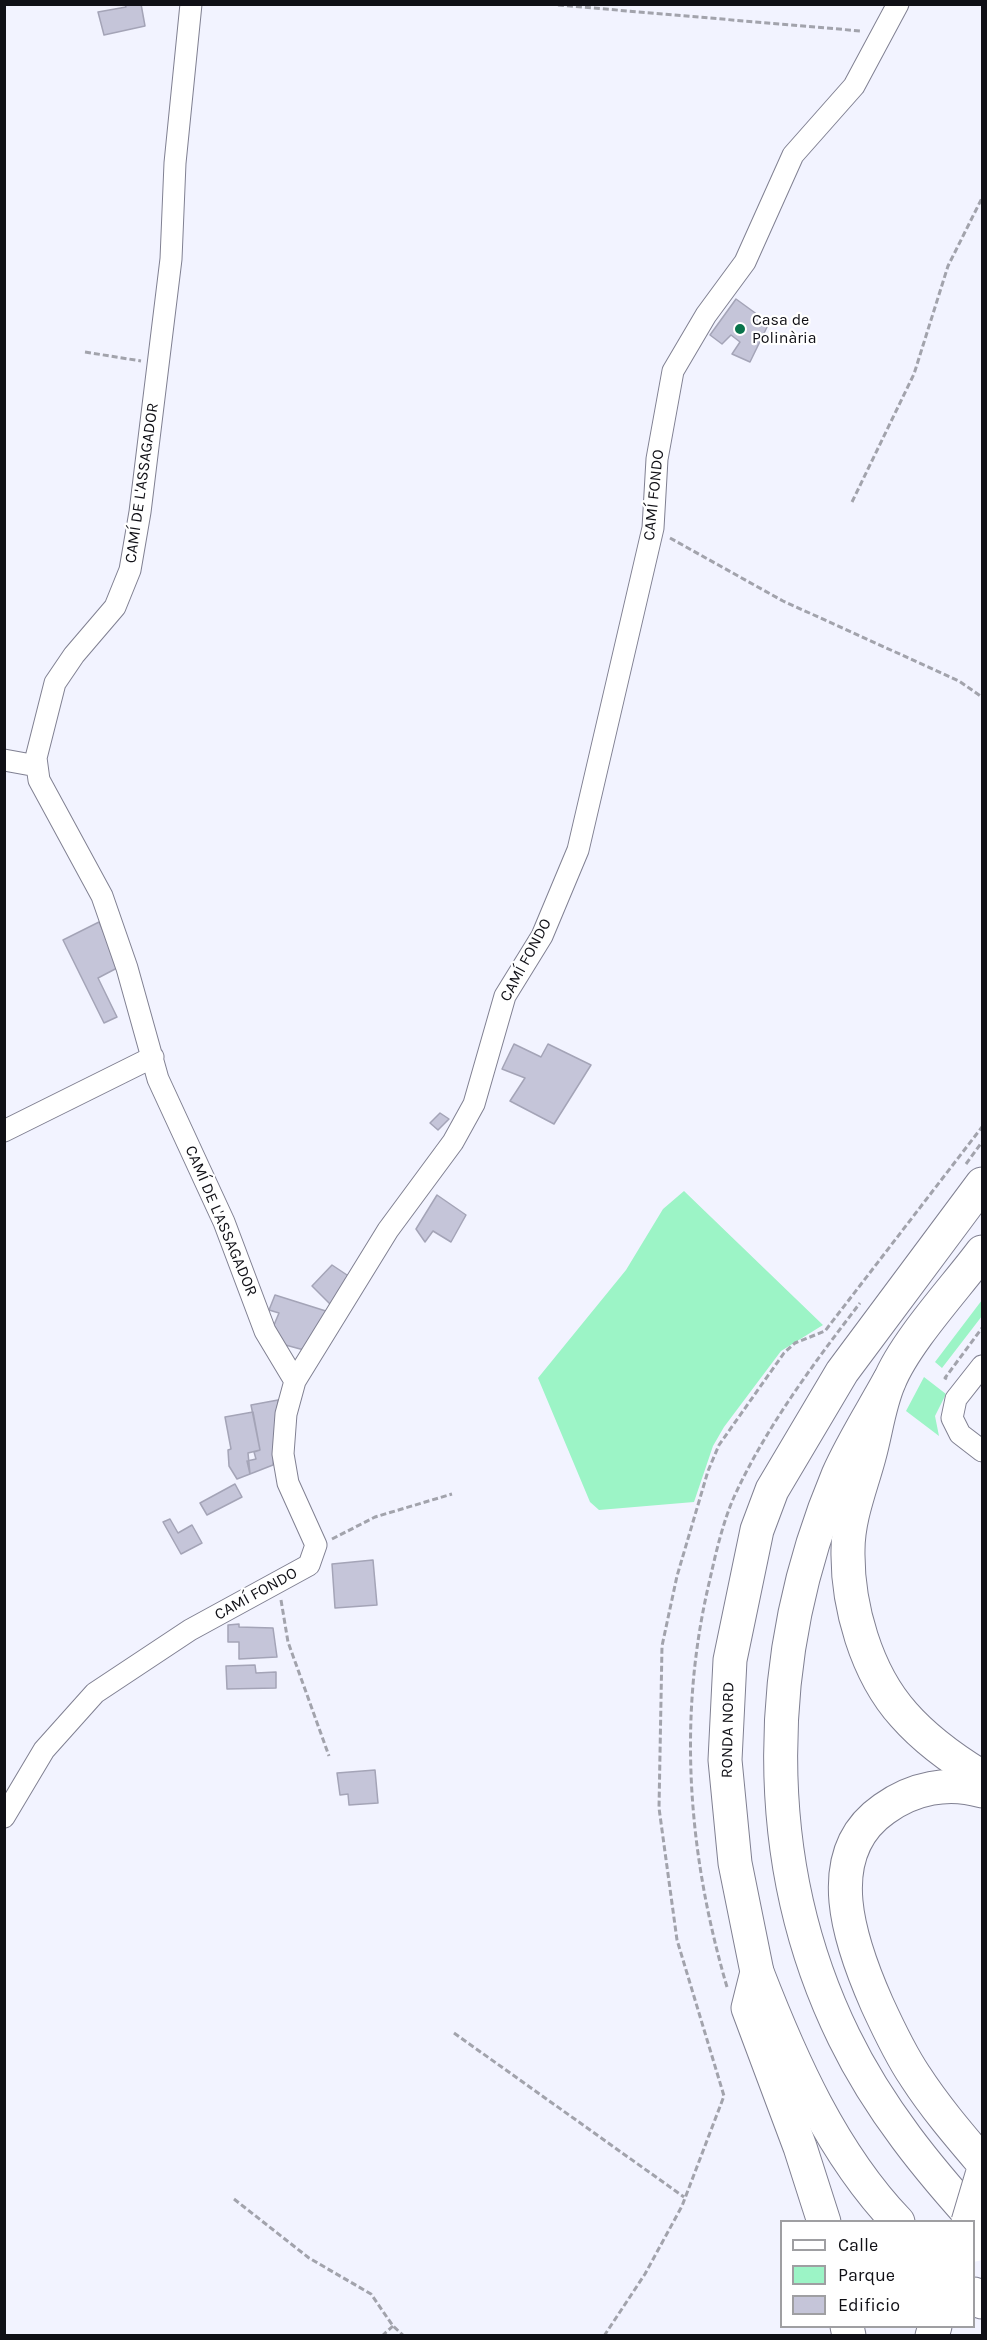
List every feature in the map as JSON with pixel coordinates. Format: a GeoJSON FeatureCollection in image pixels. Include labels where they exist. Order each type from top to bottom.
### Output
{"type":"FeatureCollection","features":[{"type":"Feature","properties":{"kind":"main road","name":"RONDA NORD"},"geometry":{"type":"LineString","coordinates":[[896,2220],[841,2146],[815,2101],[788,2050],[757,1972],[735,1863],[725,1760],[730,1660],[743,1585],[757,1530],[772,1490],[842,1372],[909,1279],[982,1184]]}},
{"type":"Feature","properties":{"kind":"main road"},"geometry":{"type":"LineString","coordinates":[[975,2220],[935,2177],[905,2138],[866,2078],[844,2038],[824,1990],[807,1943],[785,1835],[779,1747],[793,1617],[804,1572],[839,1473],[909,1348],[982,1252]]}},
{"type":"Feature","properties":{"kind":"main road"},"geometry":{"type":"LineString","coordinates":[[889,1381],[854,1507],[848,1548],[849,1584],[856,1618],[884,1687],[903,1715],[955,1760],[982,1777]]}},
{"type":"Feature","properties":{"kind":"main road"},"geometry":{"type":"LineString","coordinates":[[982,1791],[953,1786],[930,1787],[897,1800],[868,1819],[851,1851],[846,1876],[845,1911],[861,1967],[888,2027],[914,2075],[953,2128],[982,2162]]}},
{"type":"Feature","properties":{"kind":"main road"},"geometry":{"type":"LineString","coordinates":[[757,1972],[748,2008],[801,2147],[823,2220]]}},
{"type":"Feature","properties":{"kind":"main road"},"geometry":{"type":"LineString","coordinates":[[969,2220],[982,2175]]}},
{"type":"Feature","properties":{"kind":"main road"},"geometry":{"type":"LineString","coordinates":[[975,2242],[982,2217]]}},
{"type":"Feature","properties":{"kind":"street","name":"CAMÍ DE L'ASSAGADOR"},"geometry":{"type":"LineString","coordinates":[[191,4],[175,163],[171,259],[140,512],[130,570],[115,607],[74,655],[55,683],[36,758],[39,780],[102,896],[127,968],[158,1079],[224,1222],[266,1330],[295,1381]]}},
{"type":"Feature","properties":{"kind":"street","name":"CAMÍ FONDO"},"geometry":{"type":"LineString","coordinates":[[4,1816],[44,1750],[95,1693],[190,1630],[309,1565],[316,1545],[288,1483],[283,1454],[286,1414],[295,1381],[388,1230],[453,1142],[474,1104],[505,996],[542,936],[578,850],[653,528],[657,459],[672,371],[706,315],[745,262],[793,155],[854,86],[898,4]]}},
{"type":"Feature","properties":{"kind":"street"},"geometry":{"type":"LineString","coordinates":[[4,760],[37,766]]}},
{"type":"Feature","properties":{"kind":"street"},"geometry":{"type":"LineString","coordinates":[[4,1131],[153,1057]]}},
{"type":"Feature","properties":{"kind":"street"},"geometry":{"type":"LineString","coordinates":[[982,1366],[956,1399],[952,1418],[960,1434],[982,1451]]}},
{"type":"Feature","properties":{"kind":"path"},"geometry":{"type":"LineString","coordinates":[[558,5],[881,33]]}},
{"type":"Feature","properties":{"kind":"path"},"geometry":{"type":"LineString","coordinates":[[852,502],[914,374],[948,266],[982,198]]}},
{"type":"Feature","properties":{"kind":"path"},"geometry":{"type":"LineString","coordinates":[[85,352],[158,364]]}},
{"type":"Feature","properties":{"kind":"path"},"geometry":{"type":"LineString","coordinates":[[653,528],[783,601],[959,681],[982,697]]}},
{"type":"Feature","properties":{"kind":"path"},"geometry":{"type":"LineString","coordinates":[[316,1545],[375,1517],[452,1494]]}},
{"type":"Feature","properties":{"kind":"path"},"geometry":{"type":"LineString","coordinates":[[278,1583],[288,1642],[330,1756]]}},
{"type":"Feature","properties":{"kind":"path"},"geometry":{"type":"LineString","coordinates":[[454,2033],[684,2197]]}},
{"type":"Feature","properties":{"kind":"path"},"geometry":{"type":"LineString","coordinates":[[234,2199],[309,2258],[371,2294],[393,2326],[404,2336]]}},
{"type":"Feature","properties":{"kind":"path"},"geometry":{"type":"LineString","coordinates":[[382,2336],[393,2326]]}},
{"type":"Feature","properties":{"kind":"green space"},"geometry":{"type":"Polygon","coordinates":[[[684,1191],[823,1325],[781,1351],[724,1427],[713,1446],[694,1502],[599,1510],[590,1502],[538,1378],[626,1270],[663,1209],[684,1191]]]}},
{"type":"Feature","properties":{"kind":"green space"},"geometry":{"type":"Polygon","coordinates":[[[982,1300],[982,1316],[942,1368],[935,1362],[982,1300]]]}},
{"type":"Feature","properties":{"kind":"green space"},"geometry":{"type":"Polygon","coordinates":[[[924,1377],[946,1394],[935,1416],[939,1436],[906,1411],[924,1377]]]}},
{"type":"Feature","properties":{"kind":"building"},"geometry":{"type":"Polygon","coordinates":[[[125,4],[141,4],[145,26],[104,35],[98,12],[126,7],[125,4]]]}},
{"type":"Feature","properties":{"kind":"building","name":"Casa de Polinària"},"geometry":{"type":"Polygon","coordinates":[[[736,299],[769,323],[750,362],[732,354],[740,342],[731,335],[722,344],[710,335],[736,299]]]}},
{"type":"Feature","properties":{"kind":"building"},"geometry":{"type":"Polygon","coordinates":[[[99,922],[119,967],[98,978],[117,1017],[104,1023],[63,940],[99,922]]]}},
{"type":"Feature","properties":{"kind":"building"},"geometry":{"type":"Polygon","coordinates":[[[514,1044],[541,1057],[548,1044],[591,1065],[554,1124],[510,1101],[525,1078],[502,1069],[514,1044]]]}},
{"type":"Feature","properties":{"kind":"building"},"geometry":{"type":"Polygon","coordinates":[[[440,1113],[449,1119],[438,1130],[430,1123],[440,1113]]]}},
{"type":"Feature","properties":{"kind":"building"},"geometry":{"type":"Polygon","coordinates":[[[437,1195],[466,1215],[451,1242],[433,1231],[425,1242],[416,1229],[437,1195]]]}},
{"type":"Feature","properties":{"kind":"building"},"geometry":{"type":"Polygon","coordinates":[[[332,1265],[356,1281],[330,1304],[312,1286],[332,1265]]]}},
{"type":"Feature","properties":{"kind":"building"},"geometry":{"type":"Polygon","coordinates":[[[275,1295],[329,1312],[304,1350],[278,1343],[271,1332],[279,1313],[269,1310],[275,1295]]]}},
{"type":"Feature","properties":{"kind":"building"},"geometry":{"type":"Polygon","coordinates":[[[278,1400],[273,1465],[250,1474],[247,1461],[256,1459],[254,1452],[260,1450],[251,1405],[278,1400]]]}},
{"type":"Feature","properties":{"kind":"building"},"geometry":{"type":"Polygon","coordinates":[[[253,1412],[260,1450],[248,1453],[250,1474],[237,1479],[229,1466],[228,1450],[231,1449],[225,1417],[253,1412]]]}},
{"type":"Feature","properties":{"kind":"building"},"geometry":{"type":"Polygon","coordinates":[[[235,1484],[242,1497],[207,1515],[200,1503],[235,1484]]]}},
{"type":"Feature","properties":{"kind":"building"},"geometry":{"type":"Polygon","coordinates":[[[170,1519],[178,1533],[192,1525],[202,1543],[181,1554],[163,1522],[170,1519]]]}},
{"type":"Feature","properties":{"kind":"building"},"geometry":{"type":"Polygon","coordinates":[[[373,1560],[377,1605],[335,1608],[332,1564],[373,1560]]]}},
{"type":"Feature","properties":{"kind":"building"},"geometry":{"type":"Polygon","coordinates":[[[239,1624],[239,1627],[273,1628],[277,1657],[239,1659],[239,1642],[228,1642],[228,1625],[239,1624]]]}},
{"type":"Feature","properties":{"kind":"building"},"geometry":{"type":"Polygon","coordinates":[[[255,1665],[256,1673],[276,1672],[276,1688],[227,1689],[226,1666],[255,1665]]]}},
{"type":"Feature","properties":{"kind":"building"},"geometry":{"type":"Polygon","coordinates":[[[375,1770],[378,1803],[349,1805],[348,1794],[340,1795],[337,1773],[375,1770]]]}},
{"type":"Feature","properties":{"kind":"place","name":"Casa de Polinària"},"geometry":{"type":"Point","coordinates":[740,329]}}]}
